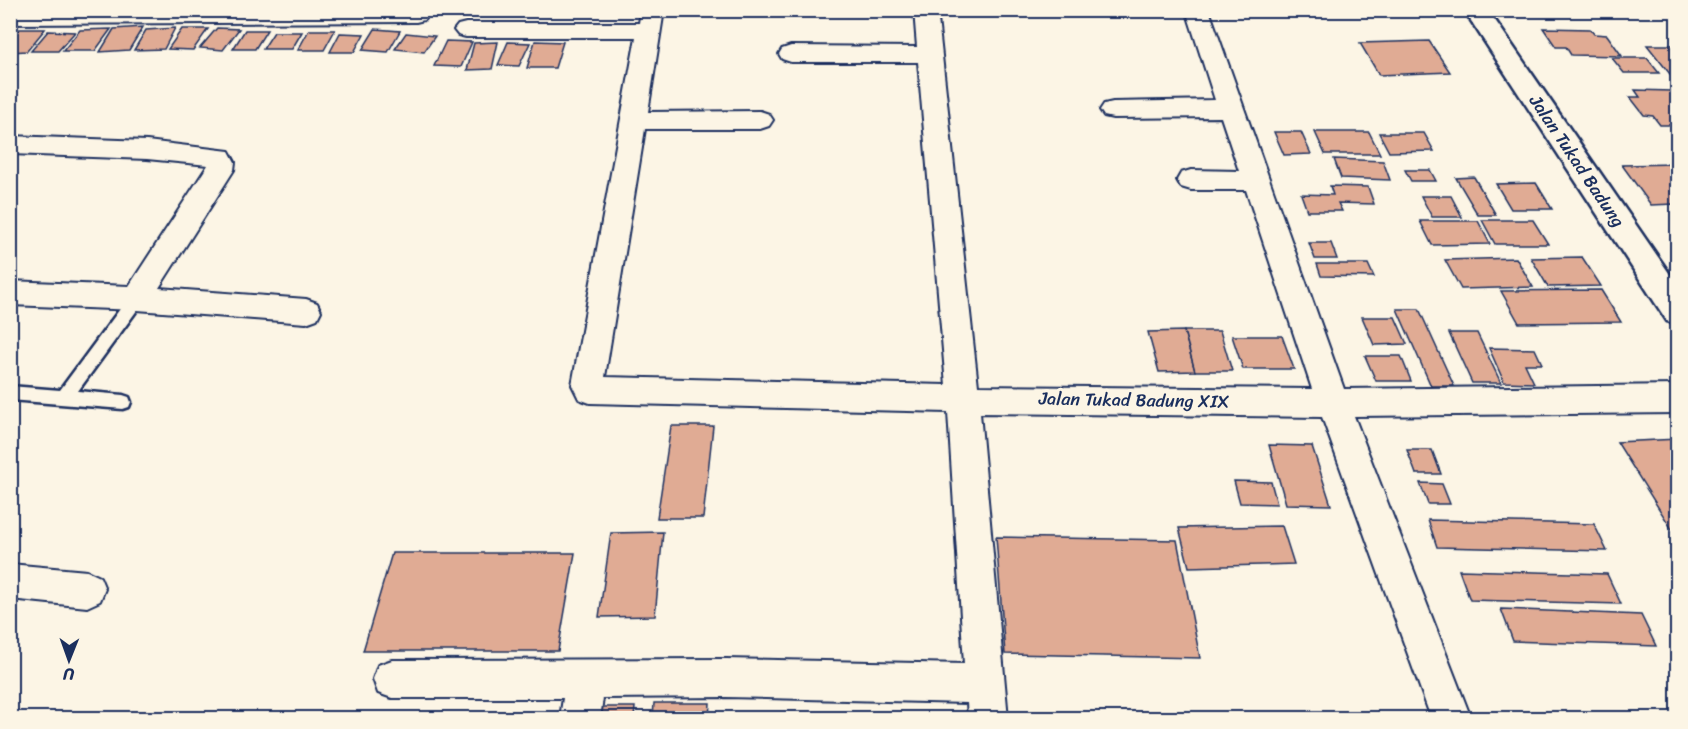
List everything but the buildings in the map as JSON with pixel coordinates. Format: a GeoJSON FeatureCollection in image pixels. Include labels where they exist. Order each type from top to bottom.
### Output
{"type":"FeatureCollection","features":[{"type":"Feature","properties":{"kind":"street"},"geometry":{"type":"LineString","coordinates":[[392,678],[726,678],[986,701],[963,399],[925,10]]}},
{"type":"Feature","properties":{"kind":"street"},"geometry":{"type":"LineString","coordinates":[[1197,10],[1333,403],[1452,718]]}},
{"type":"Feature","properties":{"kind":"street","name":"Jalan Tukad Badung"},"geometry":{"type":"LineString","coordinates":[[1476,10],[1677,312]]}},
{"type":"Feature","properties":{"kind":"street"},"geometry":{"type":"LineString","coordinates":[[10,17],[328,13],[416,15]]}},
{"type":"Feature","properties":{"kind":"street"},"geometry":{"type":"LineString","coordinates":[[466,30],[651,20],[633,121],[760,120]]}},
{"type":"Feature","properties":{"kind":"street"},"geometry":{"type":"LineString","coordinates":[[791,54],[929,55]]}},
{"type":"Feature","properties":{"kind":"street"},"geometry":{"type":"LineString","coordinates":[[1113,110],[1231,108]]}},
{"type":"Feature","properties":{"kind":"street","name":"Jalan Tukad Badung XIX"},"geometry":{"type":"LineString","coordinates":[[633,121],[588,385],[590,390],[963,399],[1333,403],[1677,399]]}},
{"type":"Feature","properties":{"kind":"street"},"geometry":{"type":"LineString","coordinates":[[10,145],[147,150],[220,157],[221,170],[137,298]]}},
{"type":"Feature","properties":{"kind":"street"},"geometry":{"type":"LineString","coordinates":[[1191,180],[1256,181]]}},
{"type":"Feature","properties":{"kind":"street"},"geometry":{"type":"LineString","coordinates":[[10,293],[137,298],[306,311]]}},
{"type":"Feature","properties":{"kind":"street"},"geometry":{"type":"LineString","coordinates":[[10,580],[87,589]]}},
{"type":"Feature","properties":{"kind":"street"},"geometry":{"type":"LineString","coordinates":[[580,718],[586,679]]}},
{"type":"Feature","properties":{"kind":"lane"},"geometry":{"type":"LineString","coordinates":[[64,397],[137,298]]}},
{"type":"Feature","properties":{"kind":"lane"},"geometry":{"type":"LineString","coordinates":[[10,393],[123,402]]}}]}
